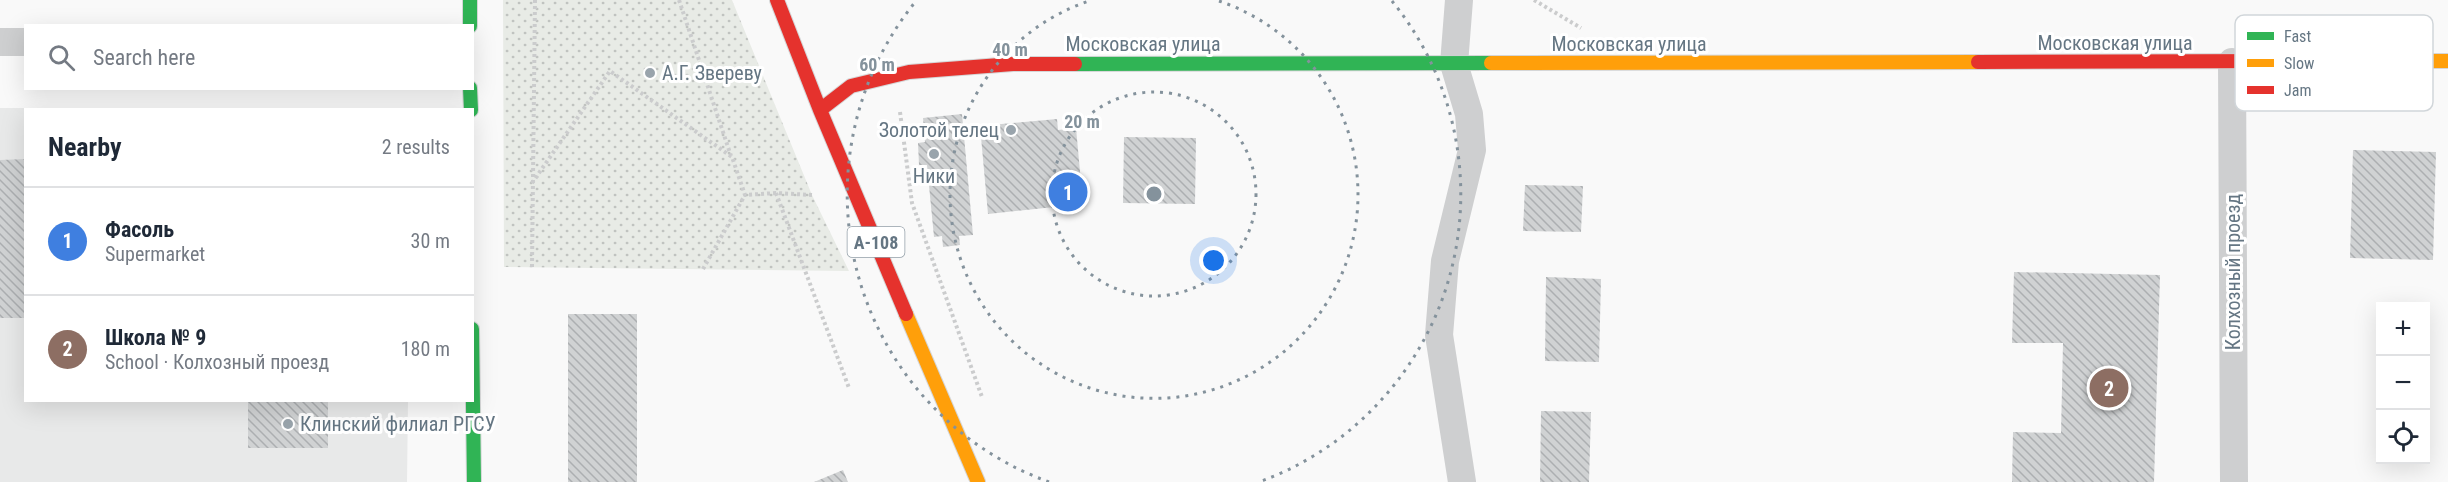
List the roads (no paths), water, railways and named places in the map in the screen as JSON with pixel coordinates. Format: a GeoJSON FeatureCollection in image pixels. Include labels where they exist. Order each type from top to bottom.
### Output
{"type":"FeatureCollection","features":[{"type":"Feature","properties":{"kind":"main road"},"geometry":{"type":"LineString","coordinates":[[470,0],[470,24]]}},
{"type":"Feature","properties":{"kind":"main road","name":"А-108"},"geometry":{"type":"LineString","coordinates":[[777,0],[820,110],[978,482]]}},
{"type":"Feature","properties":{"kind":"main road","name":"Московская улица"},"geometry":{"type":"LineString","coordinates":[[820,110],[851,86],[909,72],[1025,64],[2232,62]]}},
{"type":"Feature","properties":{"kind":"main road"},"geometry":{"type":"LineString","coordinates":[[470,90],[471,108]]}},
{"type":"Feature","properties":{"kind":"main road"},"geometry":{"type":"LineString","coordinates":[[473,402],[474,482]]}},
{"type":"Feature","properties":{"kind":"street"},"geometry":{"type":"LineString","coordinates":[[1459,0],[1454,64],[1469,114],[1472,150],[1445,261],[1439,335],[1462,482]]}},
{"type":"Feature","properties":{"kind":"street"},"geometry":{"type":"LineString","coordinates":[[0,42],[24,42]]}},
{"type":"Feature","properties":{"kind":"street","name":"Колхозный проезд"},"geometry":{"type":"LineString","coordinates":[[2232,62],[2234,482]]}},
{"type":"Feature","properties":{"kind":"place","name":"А.Г. Звереву"},"geometry":{"type":"Point","coordinates":[650,73]}},
{"type":"Feature","properties":{"kind":"place","name":"Золотой телец"},"geometry":{"type":"Point","coordinates":[1011,130]}},
{"type":"Feature","properties":{"kind":"place","name":"Ники"},"geometry":{"type":"Point","coordinates":[934,154]}},
{"type":"Feature","properties":{"kind":"place","name":"Фасоль"},"geometry":{"type":"Point","coordinates":[1068,192]}},
{"type":"Feature","properties":{"kind":"place","name":"Школа № 9"},"geometry":{"type":"Point","coordinates":[2109,388]}},
{"type":"Feature","properties":{"kind":"place","name":"Клинский филиал РГСУ"},"geometry":{"type":"Point","coordinates":[288,424]}}]}
